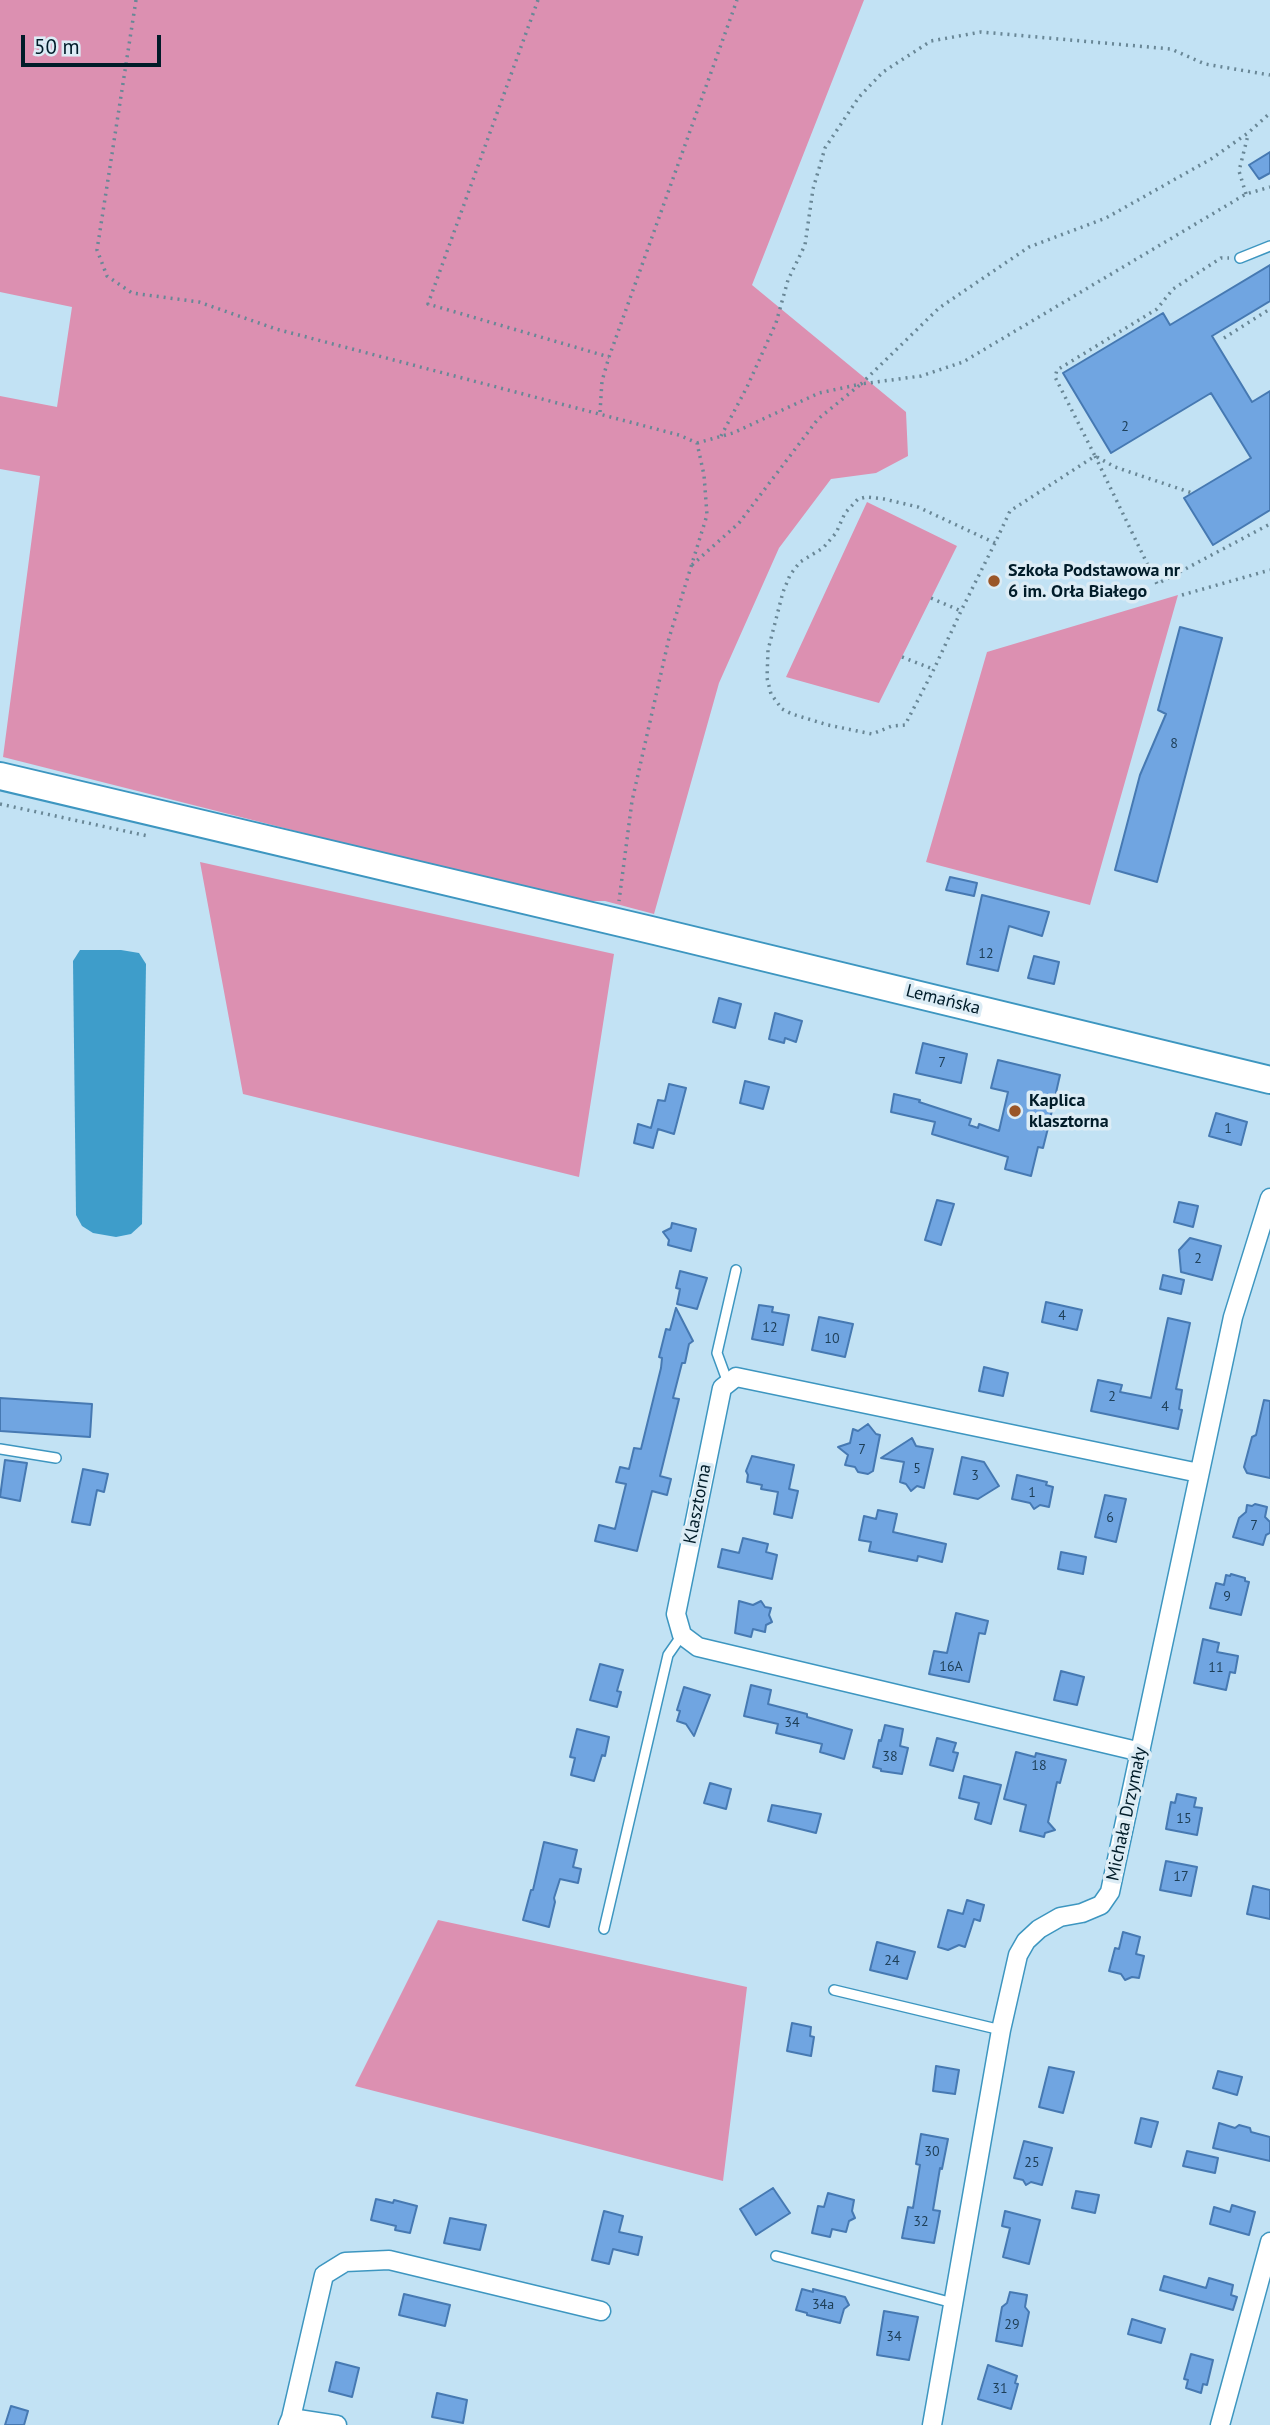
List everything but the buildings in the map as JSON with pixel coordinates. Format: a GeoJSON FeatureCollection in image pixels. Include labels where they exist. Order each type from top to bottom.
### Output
{"type":"FeatureCollection","features":[{"type":"Feature","properties":{"kind":"main road","name":"Lemańska"},"geometry":{"type":"LineString","coordinates":[[0,776],[1270,1080]]}},
{"type":"Feature","properties":{"kind":"street","name":"Michała Drzymały"},"geometry":{"type":"LineString","coordinates":[[932,2425],[1001,2030],[1018,1955],[1026,1941],[1039,1929],[1060,1917],[1082,1913],[1101,1905],[1110,1892],[1233,1317],[1270,1198]]}},
{"type":"Feature","properties":{"kind":"street"},"geometry":{"type":"LineString","coordinates":[[728,1383],[736,1377],[1199,1473]]}},
{"type":"Feature","properties":{"kind":"street","name":"Klasztorna"},"geometry":{"type":"LineString","coordinates":[[682,1635],[676,1614],[722,1388],[728,1383]]}},
{"type":"Feature","properties":{"kind":"street"},"geometry":{"type":"LineString","coordinates":[[682,1635],[698,1647],[1141,1752]]}},
{"type":"Feature","properties":{"kind":"street"},"geometry":{"type":"LineString","coordinates":[[1220,2425],[1270,2242]]}},
{"type":"Feature","properties":{"kind":"street"},"geometry":{"type":"LineString","coordinates":[[337,2425],[290,2422],[324,2275],[345,2262],[389,2260],[601,2311]]}},
{"type":"Feature","properties":{"kind":"street"},"geometry":{"type":"LineString","coordinates":[[1251,2308],[1270,2313]]}},
{"type":"Feature","properties":{"kind":"lane"},"geometry":{"type":"LineString","coordinates":[[1240,258],[1270,246]]}},
{"type":"Feature","properties":{"kind":"lane"},"geometry":{"type":"LineString","coordinates":[[728,1383],[717,1353],[736,1270]]}},
{"type":"Feature","properties":{"kind":"lane"},"geometry":{"type":"LineString","coordinates":[[0,1449],[56,1458]]}},
{"type":"Feature","properties":{"kind":"lane"},"geometry":{"type":"LineString","coordinates":[[604,1929],[668,1655],[682,1635]]}},
{"type":"Feature","properties":{"kind":"lane"},"geometry":{"type":"LineString","coordinates":[[834,1990],[1001,2030]]}},
{"type":"Feature","properties":{"kind":"lane"},"geometry":{"type":"LineString","coordinates":[[776,2256],[953,2303]]}},
{"type":"Feature","properties":{"kind":"path"},"geometry":{"type":"LineString","coordinates":[[136,0],[97,250],[107,276],[132,293],[199,302],[276,329],[679,435],[697,443],[733,433],[819,393],[921,376],[963,362],[1246,194],[1270,187]]}},
{"type":"Feature","properties":{"kind":"path"},"geometry":{"type":"LineString","coordinates":[[538,0],[428,304],[609,357]]}},
{"type":"Feature","properties":{"kind":"path"},"geometry":{"type":"LineString","coordinates":[[600,412],[602,381],[609,357],[737,0]]}},
{"type":"Feature","properties":{"kind":"path"},"geometry":{"type":"LineString","coordinates":[[720,436],[747,387],[776,323],[788,280],[805,246],[813,189],[825,148],[859,97],[883,72],[931,41],[981,32],[1171,49],[1205,64],[1270,75]]}},
{"type":"Feature","properties":{"kind":"path"},"geometry":{"type":"LineString","coordinates":[[691,567],[739,523],[818,419],[861,384],[939,308],[1028,247],[1106,218],[1211,159],[1248,133],[1270,113]]}},
{"type":"Feature","properties":{"kind":"path"},"geometry":{"type":"LineString","coordinates":[[1246,194],[1239,171],[1248,133]]}},
{"type":"Feature","properties":{"kind":"path"},"geometry":{"type":"LineString","coordinates":[[1240,258],[1221,257],[1173,289],[1157,309],[1057,370],[1055,377],[1157,584],[1270,524]]}},
{"type":"Feature","properties":{"kind":"path"},"geometry":{"type":"LineString","coordinates":[[1224,338],[1270,309]]}},
{"type":"Feature","properties":{"kind":"path"},"geometry":{"type":"LineString","coordinates":[[616,922],[632,801],[669,638],[707,515],[705,475],[697,443]]}},
{"type":"Feature","properties":{"kind":"path"},"geometry":{"type":"LineString","coordinates":[[1095,456],[1115,467],[1192,493]]}},
{"type":"Feature","properties":{"kind":"path"},"geometry":{"type":"LineString","coordinates":[[995,543],[918,507],[866,497],[858,499],[845,513],[836,533],[823,548],[800,562],[790,575],[768,650],[767,678],[771,694],[782,709],[828,725],[872,734],[892,726],[905,725],[934,669],[961,611],[995,543],[1010,511],[1095,456]]}},
{"type":"Feature","properties":{"kind":"path"},"geometry":{"type":"LineString","coordinates":[[1182,595],[1270,570]]}},
{"type":"Feature","properties":{"kind":"path"},"geometry":{"type":"LineString","coordinates":[[931,598],[961,611]]}},
{"type":"Feature","properties":{"kind":"path"},"geometry":{"type":"LineString","coordinates":[[902,657],[934,669]]}},
{"type":"Feature","properties":{"kind":"shaded area"},"geometry":{"type":"Polygon","coordinates":[[[0,0],[864,0],[752,285],[906,412],[908,456],[876,473],[831,479],[779,548],[719,683],[654,914],[605,901],[573,901],[3,757],[40,476],[0,469],[0,396],[57,407],[72,307],[0,292],[0,0]]]}},
{"type":"Feature","properties":{"kind":"shaded area"},"geometry":{"type":"Polygon","coordinates":[[[867,502],[957,546],[879,703],[786,677],[867,502]]]}},
{"type":"Feature","properties":{"kind":"shaded area"},"geometry":{"type":"Polygon","coordinates":[[[1178,595],[1090,905],[926,862],[987,652],[1178,595]]]}},
{"type":"Feature","properties":{"kind":"shaded area"},"geometry":{"type":"Polygon","coordinates":[[[200,862],[614,954],[579,1177],[243,1094],[200,862]]]}},
{"type":"Feature","properties":{"kind":"shaded area"},"geometry":{"type":"Polygon","coordinates":[[[438,1920],[747,1987],[723,2181],[355,2086],[438,1920]]]}},
{"type":"Feature","properties":{"kind":"water"},"geometry":{"type":"Polygon","coordinates":[[[80,950],[139,953],[146,964],[142,1224],[131,1234],[116,1237],[93,1233],[82,1226],[76,1215],[73,961],[80,950]]]}},
{"type":"Feature","properties":{"kind":"place","name":"Szkoła Podstawowa nr 6 im. Orła Białego"},"geometry":{"type":"Point","coordinates":[994,581]}},
{"type":"Feature","properties":{"kind":"place","name":"Kaplica klasztorna"},"geometry":{"type":"Point","coordinates":[1015,1111]}}]}
